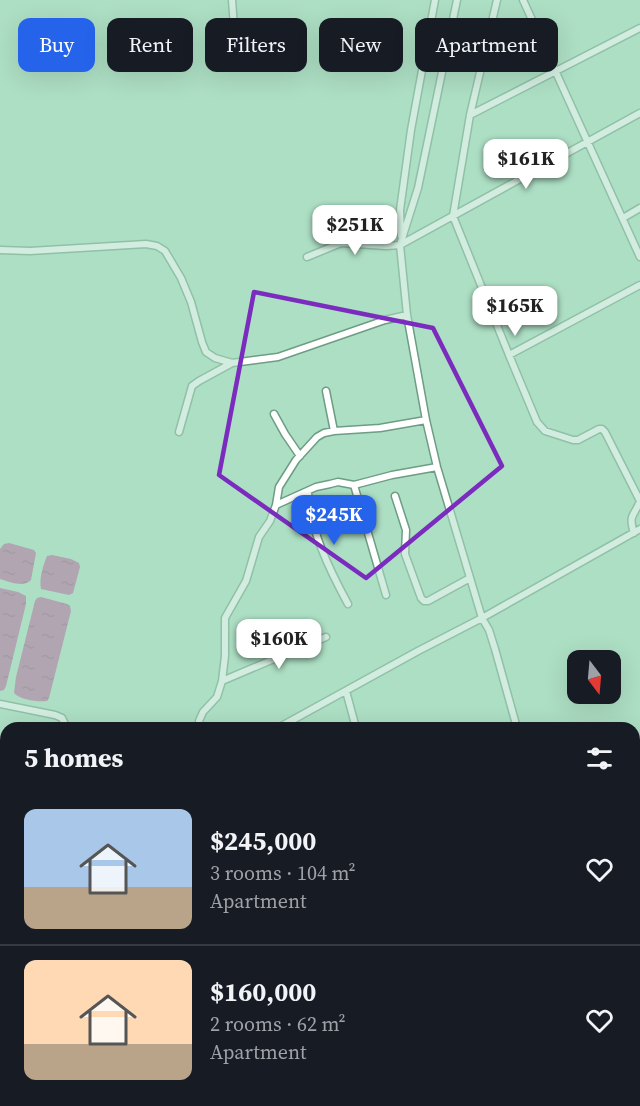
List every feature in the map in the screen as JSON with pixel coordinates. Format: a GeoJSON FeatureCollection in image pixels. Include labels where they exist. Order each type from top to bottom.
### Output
{"type":"FeatureCollection","features":[{"type":"Feature","properties":{"kind":"street"},"geometry":{"type":"LineString","coordinates":[[232,0],[233,18]]}},
{"type":"Feature","properties":{"kind":"street"},"geometry":{"type":"LineString","coordinates":[[435,0],[411,130],[400,210],[407,315],[426,420],[437,466],[470,578],[495,649],[515,722]]}},
{"type":"Feature","properties":{"kind":"street"},"geometry":{"type":"LineString","coordinates":[[401,243],[418,188],[457,0]]}},
{"type":"Feature","properties":{"kind":"street"},"geometry":{"type":"LineString","coordinates":[[289,722],[483,618],[637,531],[630,522],[640,501],[605,432],[599,429],[578,440],[573,440],[545,431],[537,422],[453,216],[470,115],[497,0]]}},
{"type":"Feature","properties":{"kind":"street"},"geometry":{"type":"LineString","coordinates":[[523,0],[531,18]]}},
{"type":"Feature","properties":{"kind":"street"},"geometry":{"type":"LineString","coordinates":[[558,71],[640,28]]}},
{"type":"Feature","properties":{"kind":"street"},"geometry":{"type":"LineString","coordinates":[[470,115],[556,72],[640,257]]}},
{"type":"Feature","properties":{"kind":"street"},"geometry":{"type":"LineString","coordinates":[[307,257],[340,243],[386,246],[401,243],[640,113]]}},
{"type":"Feature","properties":{"kind":"street"},"geometry":{"type":"LineString","coordinates":[[623,218],[640,208]]}},
{"type":"Feature","properties":{"kind":"street"},"geometry":{"type":"LineString","coordinates":[[0,250],[30,251],[146,244],[157,246],[165,251],[182,278],[206,352],[215,358],[231,363]]}},
{"type":"Feature","properties":{"kind":"street"},"geometry":{"type":"LineString","coordinates":[[509,355],[640,285]]}},
{"type":"Feature","properties":{"kind":"street"},"geometry":{"type":"LineString","coordinates":[[178,432],[192,386],[231,363],[278,357],[385,320],[407,315]]}},
{"type":"Feature","properties":{"kind":"street"},"geometry":{"type":"LineString","coordinates":[[326,391],[334,431]]}},
{"type":"Feature","properties":{"kind":"street"},"geometry":{"type":"LineString","coordinates":[[274,414],[300,456]]}},
{"type":"Feature","properties":{"kind":"street"},"geometry":{"type":"LineString","coordinates":[[199,722],[203,712],[217,697],[222,681],[225,656],[225,618],[246,581],[259,537],[270,521],[279,487],[287,472],[317,437],[324,433],[380,428],[426,420]]}},
{"type":"Feature","properties":{"kind":"street"},"geometry":{"type":"LineString","coordinates":[[276,505],[316,487],[338,483],[354,485],[437,466]]}},
{"type":"Feature","properties":{"kind":"street"},"geometry":{"type":"LineString","coordinates":[[354,485],[386,595]]}},
{"type":"Feature","properties":{"kind":"street"},"geometry":{"type":"LineString","coordinates":[[308,490],[308,508],[315,530],[334,579],[348,604]]}},
{"type":"Feature","properties":{"kind":"street"},"geometry":{"type":"LineString","coordinates":[[395,496],[406,530],[405,554],[424,602],[470,578]]}},
{"type":"Feature","properties":{"kind":"street"},"geometry":{"type":"LineString","coordinates":[[222,681],[326,637]]}},
{"type":"Feature","properties":{"kind":"street"},"geometry":{"type":"LineString","coordinates":[[346,691],[354,722]]}},
{"type":"Feature","properties":{"kind":"street"},"geometry":{"type":"LineString","coordinates":[[0,704],[55,715],[62,718],[64,722]]}},
{"type":"Feature","properties":{"kind":"highlighted area"},"geometry":{"type":"Polygon","coordinates":[[[254,292],[433,328],[502,466],[366,578],[219,475],[254,292]]]}},
{"type":"Feature","properties":{"kind":"water"},"geometry":{"type":"Polygon","coordinates":[[[9,543],[34,550],[36,553],[31,580],[25,584],[0,579],[0,549],[4,544],[9,543]]]}},
{"type":"Feature","properties":{"kind":"water"},"geometry":{"type":"Polygon","coordinates":[[[52,555],[79,563],[73,593],[69,595],[41,589],[44,564],[47,556],[52,555]]]}},
{"type":"Feature","properties":{"kind":"water"},"geometry":{"type":"Polygon","coordinates":[[[0,588],[26,596],[26,604],[6,686],[0,691],[0,588]]]}},
{"type":"Feature","properties":{"kind":"water"},"geometry":{"type":"Polygon","coordinates":[[[41,597],[67,604],[71,611],[49,698],[47,701],[34,701],[14,693],[35,601],[41,597]]]}}]}
